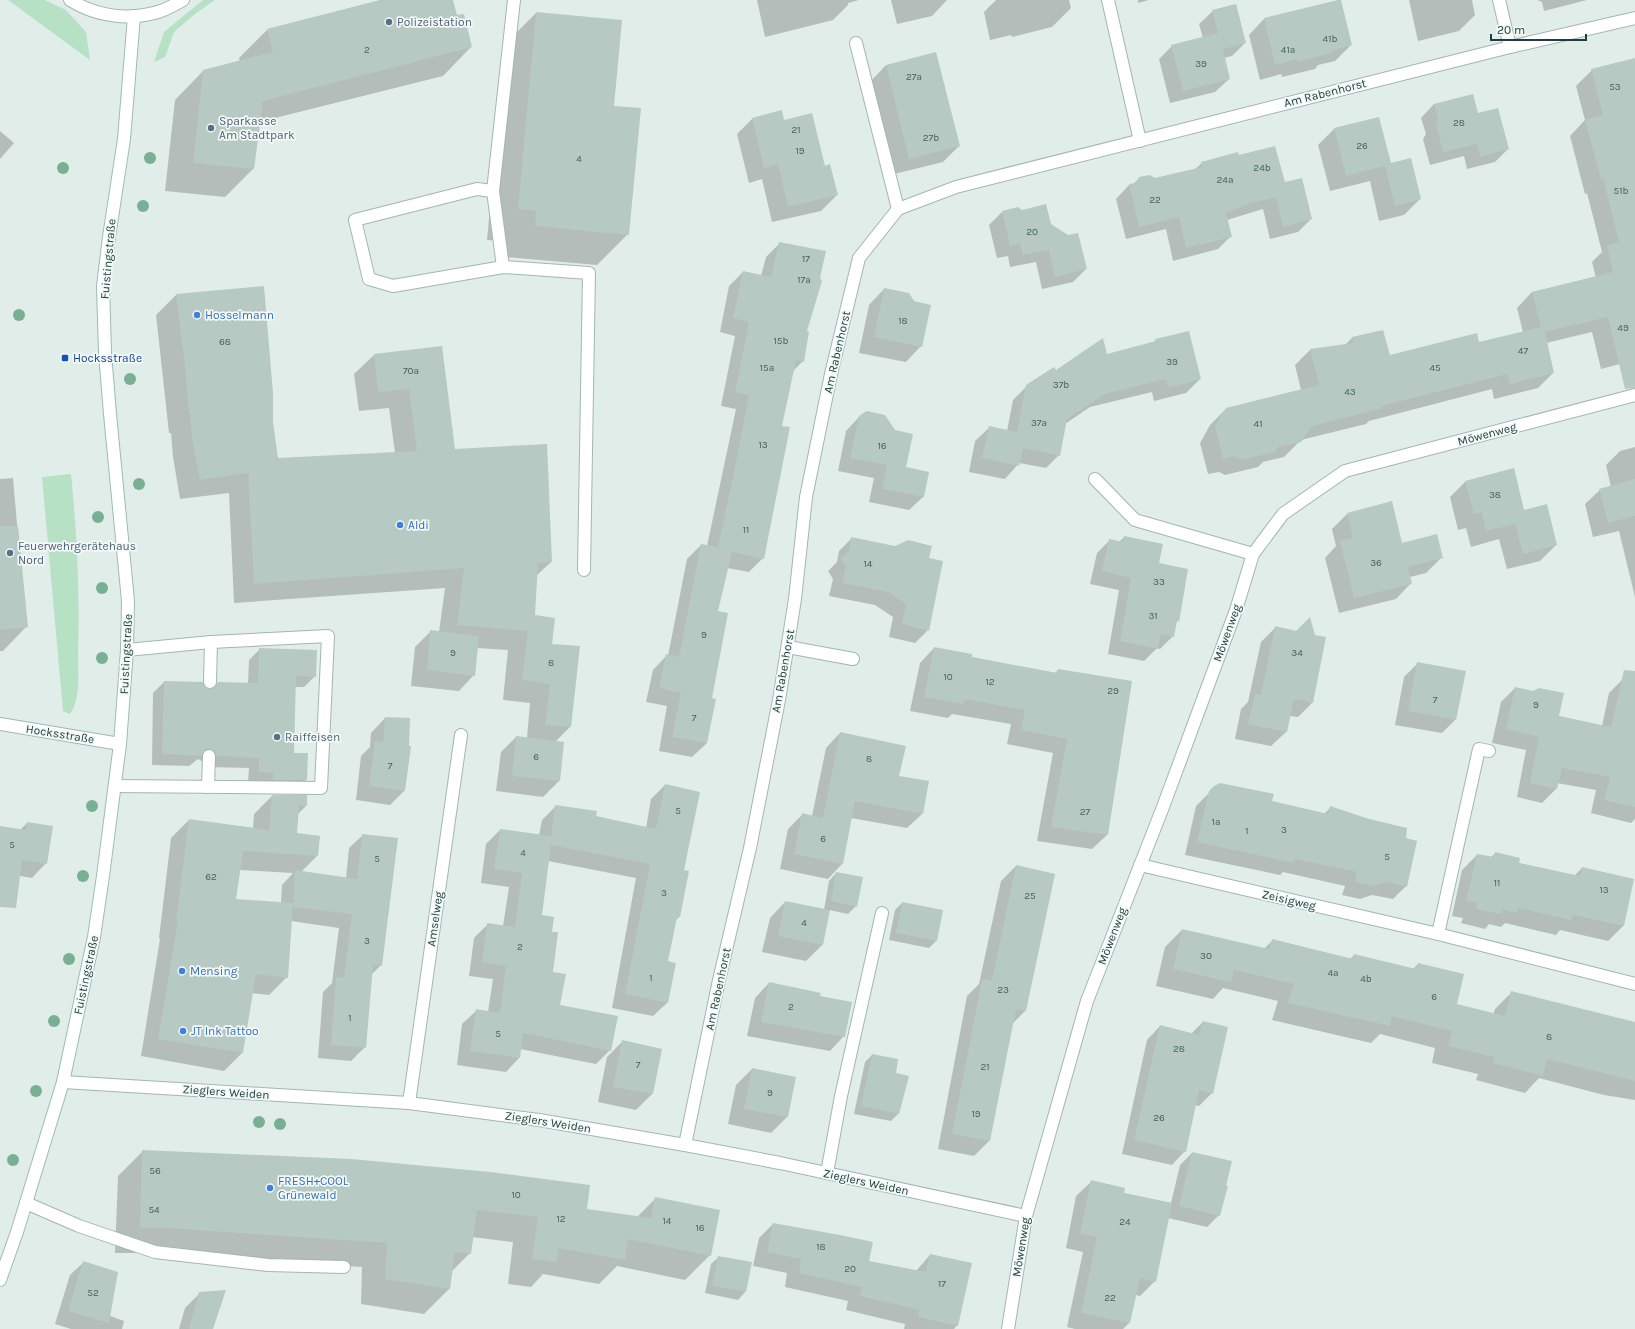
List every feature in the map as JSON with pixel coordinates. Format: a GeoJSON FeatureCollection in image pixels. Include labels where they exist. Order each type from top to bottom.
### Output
{"type":"FeatureCollection","features":[{"type":"Feature","properties":{"kind":"street"},"geometry":{"type":"LineString","coordinates":[[70,0],[80,6],[107,15],[134,16],[161,11],[184,0]]}},
{"type":"Feature","properties":{"kind":"street"},"geometry":{"type":"LineString","coordinates":[[503,267],[493,191],[514,0]]}},
{"type":"Feature","properties":{"kind":"street"},"geometry":{"type":"LineString","coordinates":[[1108,0],[1140,141]]}},
{"type":"Feature","properties":{"kind":"street"},"geometry":{"type":"LineString","coordinates":[[1499,0],[1510,47]]}},
{"type":"Feature","properties":{"kind":"street","name":"Fuistingstraße"},"geometry":{"type":"LineString","coordinates":[[0,1280],[26,1203],[63,1082],[94,937],[120,744],[127,650],[128,601],[105,353],[103,286],[124,139],[134,16]]}},
{"type":"Feature","properties":{"kind":"street","name":"Am Rabenhorst"},"geometry":{"type":"LineString","coordinates":[[685,1145],[719,980],[750,848],[788,647],[806,497],[831,374],[859,258],[898,209],[956,187],[1510,47],[1635,18]]}},
{"type":"Feature","properties":{"kind":"street"},"geometry":{"type":"LineString","coordinates":[[856,42],[898,209]]}},
{"type":"Feature","properties":{"kind":"street"},"geometry":{"type":"LineString","coordinates":[[493,191],[477,189],[355,220],[369,279],[393,286],[503,267],[589,273],[584,570]]}},
{"type":"Feature","properties":{"kind":"street","name":"Möwenweg"},"geometry":{"type":"LineString","coordinates":[[1008,1329],[1026,1216],[1087,1001],[1236,610],[1253,554],[1283,514],[1345,470],[1635,395]]}},
{"type":"Feature","properties":{"kind":"street"},"geometry":{"type":"LineString","coordinates":[[1095,479],[1135,520],[1253,554]]}},
{"type":"Feature","properties":{"kind":"street"},"geometry":{"type":"LineString","coordinates":[[115,786],[321,788],[328,636],[211,642],[127,650]]}},
{"type":"Feature","properties":{"kind":"street"},"geometry":{"type":"LineString","coordinates":[[210,682],[211,642]]}},
{"type":"Feature","properties":{"kind":"street"},"geometry":{"type":"LineString","coordinates":[[788,647],[853,659]]}},
{"type":"Feature","properties":{"kind":"street","name":"Hocksstraße"},"geometry":{"type":"LineString","coordinates":[[0,724],[120,744]]}},
{"type":"Feature","properties":{"kind":"street","name":"Amselweg"},"geometry":{"type":"LineString","coordinates":[[409,1103],[461,735]]}},
{"type":"Feature","properties":{"kind":"street"},"geometry":{"type":"LineString","coordinates":[[1438,934],[1479,749],[1489,751]]}},
{"type":"Feature","properties":{"kind":"street"},"geometry":{"type":"LineString","coordinates":[[208,786],[209,756]]}},
{"type":"Feature","properties":{"kind":"street","name":"Zeisigweg"},"geometry":{"type":"LineString","coordinates":[[1140,865],[1438,934],[1635,984]]}},
{"type":"Feature","properties":{"kind":"street"},"geometry":{"type":"LineString","coordinates":[[827,1173],[840,1096],[882,913]]}},
{"type":"Feature","properties":{"kind":"street","name":"Zieglers Weiden"},"geometry":{"type":"LineString","coordinates":[[63,1082],[409,1103],[539,1120],[685,1145],[827,1173],[1026,1216]]}},
{"type":"Feature","properties":{"kind":"street"},"geometry":{"type":"LineString","coordinates":[[26,1203],[79,1226],[155,1252],[268,1266],[344,1267]]}},
{"type":"Feature","properties":{"kind":"green space"},"geometry":{"type":"Polygon","coordinates":[[[8,0],[45,0],[66,10],[86,32],[90,60],[8,0]]]}},
{"type":"Feature","properties":{"kind":"green space"},"geometry":{"type":"Polygon","coordinates":[[[203,0],[215,0],[195,14],[174,32],[165,57],[154,62],[164,32],[203,0]]]}},
{"type":"Feature","properties":{"kind":"green space"},"geometry":{"type":"Polygon","coordinates":[[[71,474],[78,564],[79,609],[77,693],[74,708],[70,714],[63,711],[42,477],[71,474]]]}},
{"type":"Feature","properties":{"kind":"building"},"geometry":{"type":"Polygon","coordinates":[[[380,0],[453,0],[457,15],[464,14],[472,47],[263,101],[254,169],[193,163],[203,70],[273,52],[267,29],[380,0]]]}},
{"type":"Feature","properties":{"kind":"building"},"geometry":{"type":"Polygon","coordinates":[[[1341,0],[1352,45],[1331,51],[1332,53],[1297,62],[1297,59],[1275,65],[1264,18],[1341,0]]]}},
{"type":"Feature","properties":{"kind":"building"},"geometry":{"type":"Polygon","coordinates":[[[1236,4],[1246,43],[1223,49],[1221,41],[1230,79],[1183,91],[1171,45],[1218,33],[1212,10],[1236,4]]]}},
{"type":"Feature","properties":{"kind":"building"},"geometry":{"type":"Polygon","coordinates":[[[536,12],[622,20],[614,106],[641,108],[629,235],[535,226],[536,211],[518,209],[536,12]]]}},
{"type":"Feature","properties":{"kind":"building"},"geometry":{"type":"Polygon","coordinates":[[[936,52],[960,146],[909,159],[886,65],[936,52]]]}},
{"type":"Feature","properties":{"kind":"building"},"geometry":{"type":"Polygon","coordinates":[[[1635,58],[1635,388],[1625,389],[1608,317],[1545,332],[1554,373],[1510,384],[1507,374],[1382,406],[1383,408],[1312,426],[1301,442],[1278,447],[1275,452],[1241,460],[1235,456],[1223,459],[1215,426],[1226,408],[1319,385],[1310,349],[1353,343],[1352,337],[1383,330],[1390,355],[1477,333],[1479,342],[1541,327],[1532,292],[1613,272],[1607,245],[1619,242],[1603,178],[1601,179],[1585,120],[1603,115],[1591,69],[1635,58]]]}},
{"type":"Feature","properties":{"kind":"building"},"geometry":{"type":"Polygon","coordinates":[[[1473,94],[1478,113],[1498,108],[1509,149],[1480,157],[1477,144],[1443,152],[1436,125],[1438,120],[1434,104],[1473,94]]]}},
{"type":"Feature","properties":{"kind":"building"},"geometry":{"type":"Polygon","coordinates":[[[782,110],[784,120],[812,113],[825,166],[830,164],[838,195],[788,207],[778,164],[764,168],[752,118],[782,110]]]}},
{"type":"Feature","properties":{"kind":"building"},"geometry":{"type":"Polygon","coordinates":[[[1379,117],[1391,163],[1411,158],[1421,199],[1395,206],[1385,166],[1346,176],[1334,128],[1379,117]]]}},
{"type":"Feature","properties":{"kind":"building"},"geometry":{"type":"Polygon","coordinates":[[[1275,146],[1285,182],[1302,178],[1312,219],[1283,227],[1276,197],[1251,203],[1226,213],[1232,237],[1186,248],[1179,217],[1139,227],[1129,184],[1136,183],[1139,177],[1150,175],[1155,178],[1202,167],[1201,162],[1238,152],[1239,155],[1275,146]]]}},
{"type":"Feature","properties":{"kind":"building"},"geometry":{"type":"Polygon","coordinates":[[[1046,204],[1051,224],[1068,235],[1078,233],[1087,269],[1055,277],[1049,250],[1023,255],[1020,243],[1010,246],[1002,211],[1018,207],[1022,210],[1046,204]]]}},
{"type":"Feature","properties":{"kind":"building"},"geometry":{"type":"Polygon","coordinates":[[[779,242],[826,251],[820,278],[822,281],[807,331],[809,332],[804,362],[796,360],[782,426],[790,427],[764,559],[732,552],[718,611],[728,613],[712,698],[716,699],[707,743],[672,737],[681,693],[659,688],[666,654],[679,657],[701,544],[718,547],[749,395],[735,392],[749,322],[733,318],[743,271],[771,277],[779,242]]]}},
{"type":"Feature","properties":{"kind":"building"},"geometry":{"type":"Polygon","coordinates":[[[264,286],[273,393],[273,422],[278,458],[417,451],[409,389],[378,392],[374,354],[442,346],[455,449],[547,444],[552,562],[538,563],[535,615],[555,618],[552,644],[580,646],[571,727],[545,725],[550,684],[522,680],[528,631],[457,625],[464,568],[254,584],[248,473],[200,480],[189,414],[176,294],[264,286]]]}},
{"type":"Feature","properties":{"kind":"building"},"geometry":{"type":"Polygon","coordinates":[[[884,288],[909,293],[914,301],[931,305],[922,347],[874,337],[884,288]]]}},
{"type":"Feature","properties":{"kind":"building"},"geometry":{"type":"Polygon","coordinates":[[[1189,331],[1201,379],[1168,388],[1166,379],[1105,394],[1067,419],[1060,456],[1023,448],[1019,466],[982,458],[989,426],[1017,432],[1026,385],[1054,367],[1056,370],[1103,338],[1107,354],[1156,341],[1155,339],[1189,331]]]}},
{"type":"Feature","properties":{"kind":"building"},"geometry":{"type":"Polygon","coordinates":[[[867,411],[885,415],[895,430],[913,434],[906,467],[929,472],[924,497],[882,489],[887,465],[850,458],[859,416],[867,411]]]}},
{"type":"Feature","properties":{"kind":"building"},"geometry":{"type":"Polygon","coordinates":[[[1514,468],[1524,510],[1547,504],[1557,545],[1523,554],[1515,524],[1486,531],[1482,512],[1474,514],[1465,481],[1514,468]]]}},
{"type":"Feature","properties":{"kind":"building"},"geometry":{"type":"Polygon","coordinates":[[[1635,479],[1635,516],[1608,523],[1599,489],[1635,479]]]}},
{"type":"Feature","properties":{"kind":"building"},"geometry":{"type":"Polygon","coordinates":[[[1392,501],[1402,543],[1437,534],[1443,558],[1408,567],[1412,584],[1354,598],[1340,541],[1353,538],[1347,513],[1392,501]]]}},
{"type":"Feature","properties":{"kind":"building","name":"Feuerwehrgerätehaus Nord"},"geometry":{"type":"Polygon","coordinates":[[[0,526],[18,526],[28,627],[0,630],[0,526]]]}},
{"type":"Feature","properties":{"kind":"building"},"geometry":{"type":"Polygon","coordinates":[[[1124,536],[1163,544],[1159,563],[1188,569],[1179,622],[1177,621],[1174,637],[1161,634],[1158,649],[1120,641],[1131,578],[1102,571],[1109,539],[1123,542],[1124,536]]]}},
{"type":"Feature","properties":{"kind":"building"},"geometry":{"type":"Polygon","coordinates":[[[851,537],[895,546],[908,540],[932,546],[929,558],[943,561],[929,631],[902,624],[906,604],[888,592],[842,583],[846,566],[840,558],[849,551],[851,537]]]}},
{"type":"Feature","properties":{"kind":"building"},"geometry":{"type":"Polygon","coordinates":[[[1310,617],[1315,635],[1326,637],[1313,703],[1294,699],[1287,732],[1248,724],[1255,694],[1261,695],[1275,626],[1296,631],[1310,617]]]}},
{"type":"Feature","properties":{"kind":"building"},"geometry":{"type":"Polygon","coordinates":[[[430,630],[479,636],[475,676],[427,670],[430,630]]]}},
{"type":"Feature","properties":{"kind":"building"},"geometry":{"type":"Polygon","coordinates":[[[934,647],[972,654],[972,657],[1057,673],[1058,669],[1132,681],[1108,835],[1051,827],[1067,739],[1021,730],[1025,710],[964,699],[963,704],[924,697],[934,647]]]}},
{"type":"Feature","properties":{"kind":"building"},"geometry":{"type":"Polygon","coordinates":[[[259,648],[317,650],[316,677],[296,676],[294,753],[308,753],[307,780],[273,780],[273,773],[259,772],[259,758],[216,756],[215,752],[210,749],[205,750],[202,756],[162,754],[164,681],[203,682],[206,688],[210,689],[216,686],[218,682],[258,683],[259,648]]]}},
{"type":"Feature","properties":{"kind":"building"},"geometry":{"type":"Polygon","coordinates":[[[1417,662],[1466,671],[1456,720],[1408,711],[1417,662]]]}},
{"type":"Feature","properties":{"kind":"building"},"geometry":{"type":"Polygon","coordinates":[[[1624,670],[1635,671],[1635,807],[1604,800],[1610,777],[1562,768],[1557,789],[1530,783],[1539,737],[1506,729],[1515,687],[1533,691],[1539,688],[1564,693],[1559,716],[1611,727],[1624,670]]]}},
{"type":"Feature","properties":{"kind":"building"},"geometry":{"type":"Polygon","coordinates":[[[385,717],[410,718],[409,746],[411,746],[405,791],[369,786],[375,741],[383,742],[385,717]]]}},
{"type":"Feature","properties":{"kind":"building"},"geometry":{"type":"Polygon","coordinates":[[[840,732],[906,746],[899,776],[929,781],[923,814],[855,801],[843,864],[794,854],[802,813],[823,818],[840,732]]]}},
{"type":"Feature","properties":{"kind":"building"},"geometry":{"type":"Polygon","coordinates":[[[516,736],[564,742],[560,781],[512,776],[516,736]]]}},
{"type":"Feature","properties":{"kind":"building"},"geometry":{"type":"Polygon","coordinates":[[[1220,783],[1274,794],[1272,801],[1328,814],[1330,806],[1369,819],[1407,828],[1406,838],[1417,841],[1407,887],[1386,882],[1374,886],[1355,882],[1357,872],[1295,859],[1294,863],[1197,842],[1209,791],[1220,783]]]}},
{"type":"Feature","properties":{"kind":"building"},"geometry":{"type":"Polygon","coordinates":[[[665,784],[700,792],[684,870],[689,871],[680,917],[677,917],[668,961],[676,963],[668,1003],[625,994],[650,864],[551,845],[542,915],[554,917],[552,932],[558,932],[553,972],[566,974],[560,1005],[618,1016],[611,1051],[523,1033],[520,1058],[470,1051],[476,1009],[500,1013],[506,966],[482,962],[487,923],[515,927],[522,873],[494,869],[500,829],[551,836],[555,805],[597,811],[596,816],[656,829],[665,784]]]}},
{"type":"Feature","properties":{"kind":"building"},"geometry":{"type":"Polygon","coordinates":[[[272,795],[307,795],[307,806],[299,805],[297,833],[320,836],[318,856],[243,851],[236,899],[293,903],[288,978],[256,974],[243,1053],[158,1039],[178,921],[176,921],[189,819],[269,830],[272,795]]]}},
{"type":"Feature","properties":{"kind":"building"},"geometry":{"type":"Polygon","coordinates":[[[27,822],[53,826],[47,864],[22,860],[16,908],[0,907],[0,826],[26,830],[27,822]]]}},
{"type":"Feature","properties":{"kind":"building"},"geometry":{"type":"Polygon","coordinates":[[[362,834],[398,838],[382,966],[373,965],[366,1048],[331,1045],[336,977],[344,978],[352,914],[293,907],[295,870],[357,879],[362,834]]]}},
{"type":"Feature","properties":{"kind":"building"},"geometry":{"type":"Polygon","coordinates":[[[1495,852],[1520,858],[1519,863],[1580,876],[1582,867],[1634,879],[1624,926],[1573,915],[1571,920],[1518,908],[1517,913],[1502,909],[1501,914],[1476,909],[1477,903],[1466,901],[1477,854],[1494,857],[1495,852]]]}},
{"type":"Feature","properties":{"kind":"building"},"geometry":{"type":"Polygon","coordinates":[[[1016,865],[1055,874],[1026,1011],[1016,1009],[990,1141],[952,1134],[982,980],[992,980],[1016,865]]]}},
{"type":"Feature","properties":{"kind":"building"},"geometry":{"type":"Polygon","coordinates":[[[836,872],[863,877],[857,907],[831,901],[836,872]]]}},
{"type":"Feature","properties":{"kind":"building"},"geometry":{"type":"Polygon","coordinates":[[[785,901],[830,910],[823,945],[778,936],[785,901]]]}},
{"type":"Feature","properties":{"kind":"building"},"geometry":{"type":"Polygon","coordinates":[[[902,902],[943,910],[937,941],[896,933],[902,902]]]}},
{"type":"Feature","properties":{"kind":"building"},"geometry":{"type":"Polygon","coordinates":[[[1182,929],[1269,949],[1272,939],[1353,959],[1354,954],[1416,969],[1418,963],[1464,974],[1457,1004],[1505,1016],[1511,991],[1635,1022],[1635,1081],[1547,1059],[1543,1076],[1493,1063],[1494,1057],[1448,1046],[1452,1031],[1392,1016],[1390,1026],[1288,1003],[1294,984],[1234,970],[1231,982],[1173,969],[1182,929]]]}},
{"type":"Feature","properties":{"kind":"building"},"geometry":{"type":"Polygon","coordinates":[[[769,982],[821,993],[820,996],[852,1002],[845,1037],[761,1022],[769,982]]]}},
{"type":"Feature","properties":{"kind":"building"},"geometry":{"type":"Polygon","coordinates":[[[1203,1021],[1228,1027],[1213,1094],[1199,1090],[1186,1152],[1134,1140],[1160,1025],[1199,1035],[1203,1021]]]}},
{"type":"Feature","properties":{"kind":"building"},"geometry":{"type":"Polygon","coordinates":[[[622,1040],[662,1049],[653,1094],[613,1087],[622,1040]]]}},
{"type":"Feature","properties":{"kind":"building"},"geometry":{"type":"Polygon","coordinates":[[[872,1054],[898,1059],[896,1073],[909,1076],[899,1114],[861,1106],[872,1054]]]}},
{"type":"Feature","properties":{"kind":"building"},"geometry":{"type":"Polygon","coordinates":[[[752,1068],[796,1077],[788,1117],[744,1109],[752,1068]]]}},
{"type":"Feature","properties":{"kind":"building"},"geometry":{"type":"Polygon","coordinates":[[[142,1150],[351,1159],[490,1172],[590,1185],[587,1209],[651,1218],[655,1197],[720,1210],[711,1256],[628,1239],[625,1260],[558,1248],[557,1262],[532,1259],[538,1217],[477,1210],[471,1254],[455,1252],[450,1289],[385,1279],[387,1243],[166,1228],[140,1228],[142,1150]]]}},
{"type":"Feature","properties":{"kind":"building"},"geometry":{"type":"Polygon","coordinates":[[[1192,1152],[1232,1161],[1226,1186],[1228,1186],[1220,1216],[1179,1206],[1192,1152]]]}},
{"type":"Feature","properties":{"kind":"building"},"geometry":{"type":"Polygon","coordinates":[[[1091,1180],[1125,1188],[1124,1193],[1172,1203],[1156,1282],[1140,1278],[1130,1323],[1081,1313],[1097,1237],[1080,1234],[1091,1180]]]}},
{"type":"Feature","properties":{"kind":"building"},"geometry":{"type":"Polygon","coordinates":[[[773,1223],[873,1242],[869,1261],[926,1272],[930,1254],[972,1263],[958,1326],[918,1317],[919,1310],[860,1296],[862,1287],[799,1273],[801,1259],[767,1252],[773,1223]]]}},
{"type":"Feature","properties":{"kind":"building"},"geometry":{"type":"Polygon","coordinates":[[[718,1256],[752,1262],[746,1292],[712,1286],[718,1256]]]}},
{"type":"Feature","properties":{"kind":"building"},"geometry":{"type":"Polygon","coordinates":[[[83,1261],[118,1272],[109,1323],[68,1311],[83,1261]]]}},
{"type":"Feature","properties":{"kind":"building"},"geometry":{"type":"Polygon","coordinates":[[[226,1290],[213,1329],[189,1329],[199,1292],[226,1290]]]}},
{"type":"Feature","properties":{"kind":"place","name":"Polizeistation"},"geometry":{"type":"Point","coordinates":[389,22]}},
{"type":"Feature","properties":{"kind":"place","name":"Sparkasse Am Stadtpark"},"geometry":{"type":"Point","coordinates":[211,128]}},
{"type":"Feature","properties":{"kind":"place","name":"Hosselmann"},"geometry":{"type":"Point","coordinates":[197,315]}},
{"type":"Feature","properties":{"kind":"place","name":"Hocksstraße"},"geometry":{"type":"Point","coordinates":[65,358]}},
{"type":"Feature","properties":{"kind":"place","name":"Aldi"},"geometry":{"type":"Point","coordinates":[400,525]}},
{"type":"Feature","properties":{"kind":"place","name":"Feuerwehrgerätehaus Nord"},"geometry":{"type":"Point","coordinates":[10,553]}},
{"type":"Feature","properties":{"kind":"place","name":"Raiffeisen"},"geometry":{"type":"Point","coordinates":[277,737]}},
{"type":"Feature","properties":{"kind":"place","name":"Mensing"},"geometry":{"type":"Point","coordinates":[182,971]}},
{"type":"Feature","properties":{"kind":"place","name":"JT Ink Tattoo"},"geometry":{"type":"Point","coordinates":[183,1031]}},
{"type":"Feature","properties":{"kind":"place","name":"FRESH+COOL Grünewald"},"geometry":{"type":"Point","coordinates":[270,1188]}}]}
